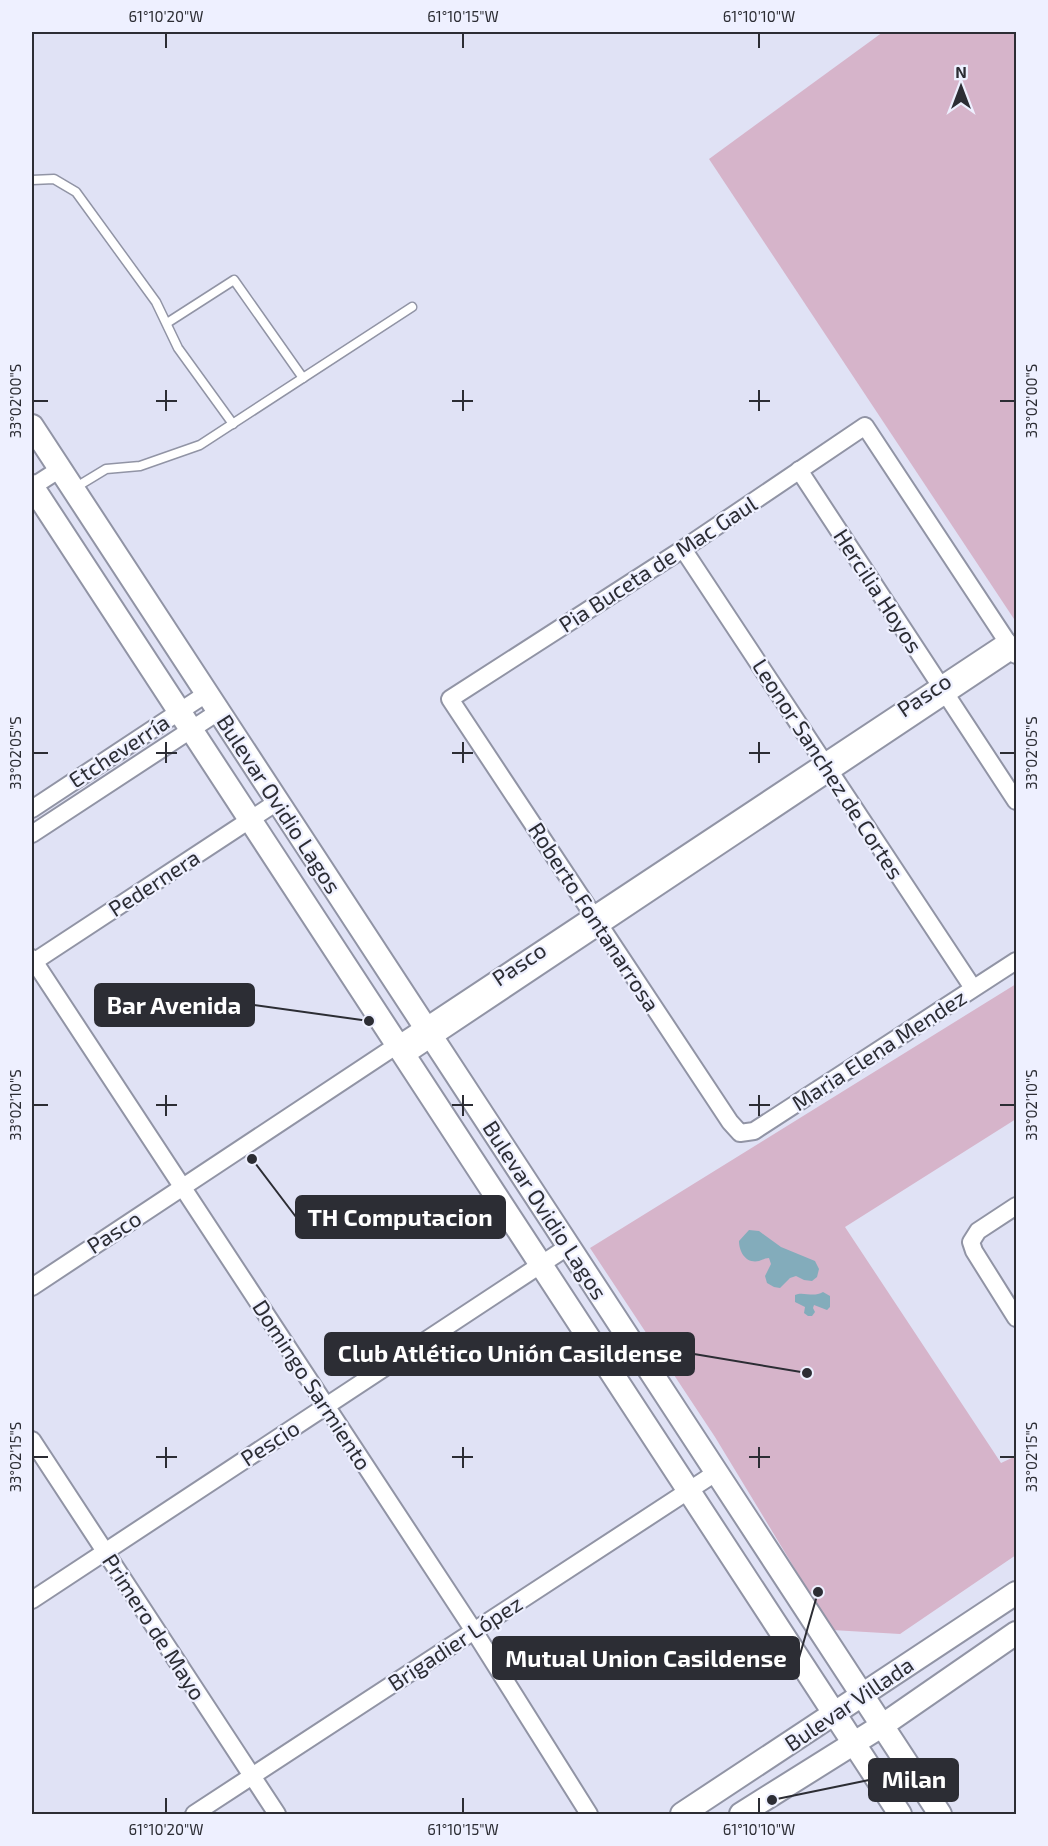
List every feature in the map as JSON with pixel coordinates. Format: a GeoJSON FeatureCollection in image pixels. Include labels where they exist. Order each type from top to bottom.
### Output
{"type":"FeatureCollection","features":[{"type":"Feature","properties":{"kind":"main road","name":"Bulevar Ovidio Lagos"},"geometry":{"type":"LineString","coordinates":[[32,426],[940,1815]]}},
{"type":"Feature","properties":{"kind":"main road","name":"Bulevar Ovidio Lagos"},"geometry":{"type":"LineString","coordinates":[[32,487],[900,1815]]}},
{"type":"Feature","properties":{"kind":"main road","name":"Bulevar Villada"},"geometry":{"type":"LineString","coordinates":[[682,1815],[1017,1593]]}},
{"type":"Feature","properties":{"kind":"main road","name":"Bulevar Villada"},"geometry":{"type":"LineString","coordinates":[[741,1815],[883,1725],[1017,1633]]}},
{"type":"Feature","properties":{"kind":"street","name":"Pia Buceta de Mac Gaul"},"geometry":{"type":"LineString","coordinates":[[450,699],[683,549],[865,426],[1012,649]]}},
{"type":"Feature","properties":{"kind":"street"},"geometry":{"type":"LineString","coordinates":[[32,487],[60,469]]}},
{"type":"Feature","properties":{"kind":"street","name":"Hercilia Hoyos"},"geometry":{"type":"LineString","coordinates":[[799,470],[1017,801]]}},
{"type":"Feature","properties":{"kind":"street","name":"Leonor Sanchez de Cortes"},"geometry":{"type":"LineString","coordinates":[[683,549],[973,988]]}},
{"type":"Feature","properties":{"kind":"street","name":"Pasco"},"geometry":{"type":"LineString","coordinates":[[32,1287],[182,1187],[429,1032],[944,690],[1012,649]]}},
{"type":"Feature","properties":{"kind":"street","name":"Roberto Fontanarrosa"},"geometry":{"type":"LineString","coordinates":[[450,699],[730,1122],[740,1133]]}},
{"type":"Feature","properties":{"kind":"street","name":"Etcheverría"},"geometry":{"type":"LineString","coordinates":[[32,809],[212,703]]}},
{"type":"Feature","properties":{"kind":"street","name":"Etcheverría"},"geometry":{"type":"LineString","coordinates":[[32,834],[185,720]]}},
{"type":"Feature","properties":{"kind":"street","name":"Pedernera"},"geometry":{"type":"LineString","coordinates":[[32,961],[277,802]]}},
{"type":"Feature","properties":{"kind":"street","name":"Domingo Sarmiento"},"geometry":{"type":"LineString","coordinates":[[32,961],[474,1631],[589,1815]]}},
{"type":"Feature","properties":{"kind":"street","name":"Maria Elena Mendez"},"geometry":{"type":"LineString","coordinates":[[740,1133],[754,1131],[1017,961]]}},
{"type":"Feature","properties":{"kind":"street"},"geometry":{"type":"LineString","coordinates":[[1017,1206],[978,1231],[971,1242],[974,1251],[1017,1318]]}},
{"type":"Feature","properties":{"kind":"street","name":"Pescio"},"geometry":{"type":"LineString","coordinates":[[32,1600],[569,1246]]}},
{"type":"Feature","properties":{"kind":"street","name":"Primero de Mayo"},"geometry":{"type":"LineString","coordinates":[[32,1440],[277,1815]]}},
{"type":"Feature","properties":{"kind":"street","name":"Brigadier López"},"geometry":{"type":"LineString","coordinates":[[194,1815],[717,1472]]}},
{"type":"Feature","properties":{"kind":"lane"},"geometry":{"type":"LineString","coordinates":[[32,180],[54,179],[76,192],[156,302],[178,348],[233,424]]}},
{"type":"Feature","properties":{"kind":"lane"},"geometry":{"type":"LineString","coordinates":[[167,323],[234,280],[303,378]]}},
{"type":"Feature","properties":{"kind":"lane"},"geometry":{"type":"LineString","coordinates":[[73,489],[106,469],[141,466],[200,445],[412,307]]}},
{"type":"Feature","properties":{"kind":"shaded area"},"geometry":{"type":"Polygon","coordinates":[[[883,32],[1016,32],[1016,622],[709,159],[883,32]]]}},
{"type":"Feature","properties":{"kind":"shaded area"},"geometry":{"type":"Polygon","coordinates":[[[1016,984],[1016,1119],[845,1227],[1001,1463],[1016,1456],[1016,1555],[900,1634],[832,1630],[715,1437],[590,1248],[1016,984]]]}},
{"type":"Feature","properties":{"kind":"water"},"geometry":{"type":"Polygon","coordinates":[[[749,1230],[759,1231],[781,1247],[815,1261],[819,1269],[817,1277],[812,1281],[796,1276],[790,1278],[780,1288],[767,1283],[765,1276],[771,1264],[769,1258],[750,1261],[740,1249],[739,1241],[749,1230]]]}},
{"type":"Feature","properties":{"kind":"water"},"geometry":{"type":"Polygon","coordinates":[[[823,1292],[830,1296],[830,1307],[827,1310],[814,1305],[815,1312],[812,1316],[804,1313],[805,1307],[795,1302],[795,1295],[823,1292]]]}},
{"type":"Feature","properties":{"kind":"place","name":"Bar Avenida"},"geometry":{"type":"Point","coordinates":[369,1021]}},
{"type":"Feature","properties":{"kind":"place","name":"TH Computacion"},"geometry":{"type":"Point","coordinates":[252,1159]}},
{"type":"Feature","properties":{"kind":"place","name":"Club Atlético Unión Casildense"},"geometry":{"type":"Point","coordinates":[807,1373]}},
{"type":"Feature","properties":{"kind":"place","name":"Mutual Union Casildense"},"geometry":{"type":"Point","coordinates":[818,1592]}},
{"type":"Feature","properties":{"kind":"place","name":"Milan"},"geometry":{"type":"Point","coordinates":[772,1800]}}]}
